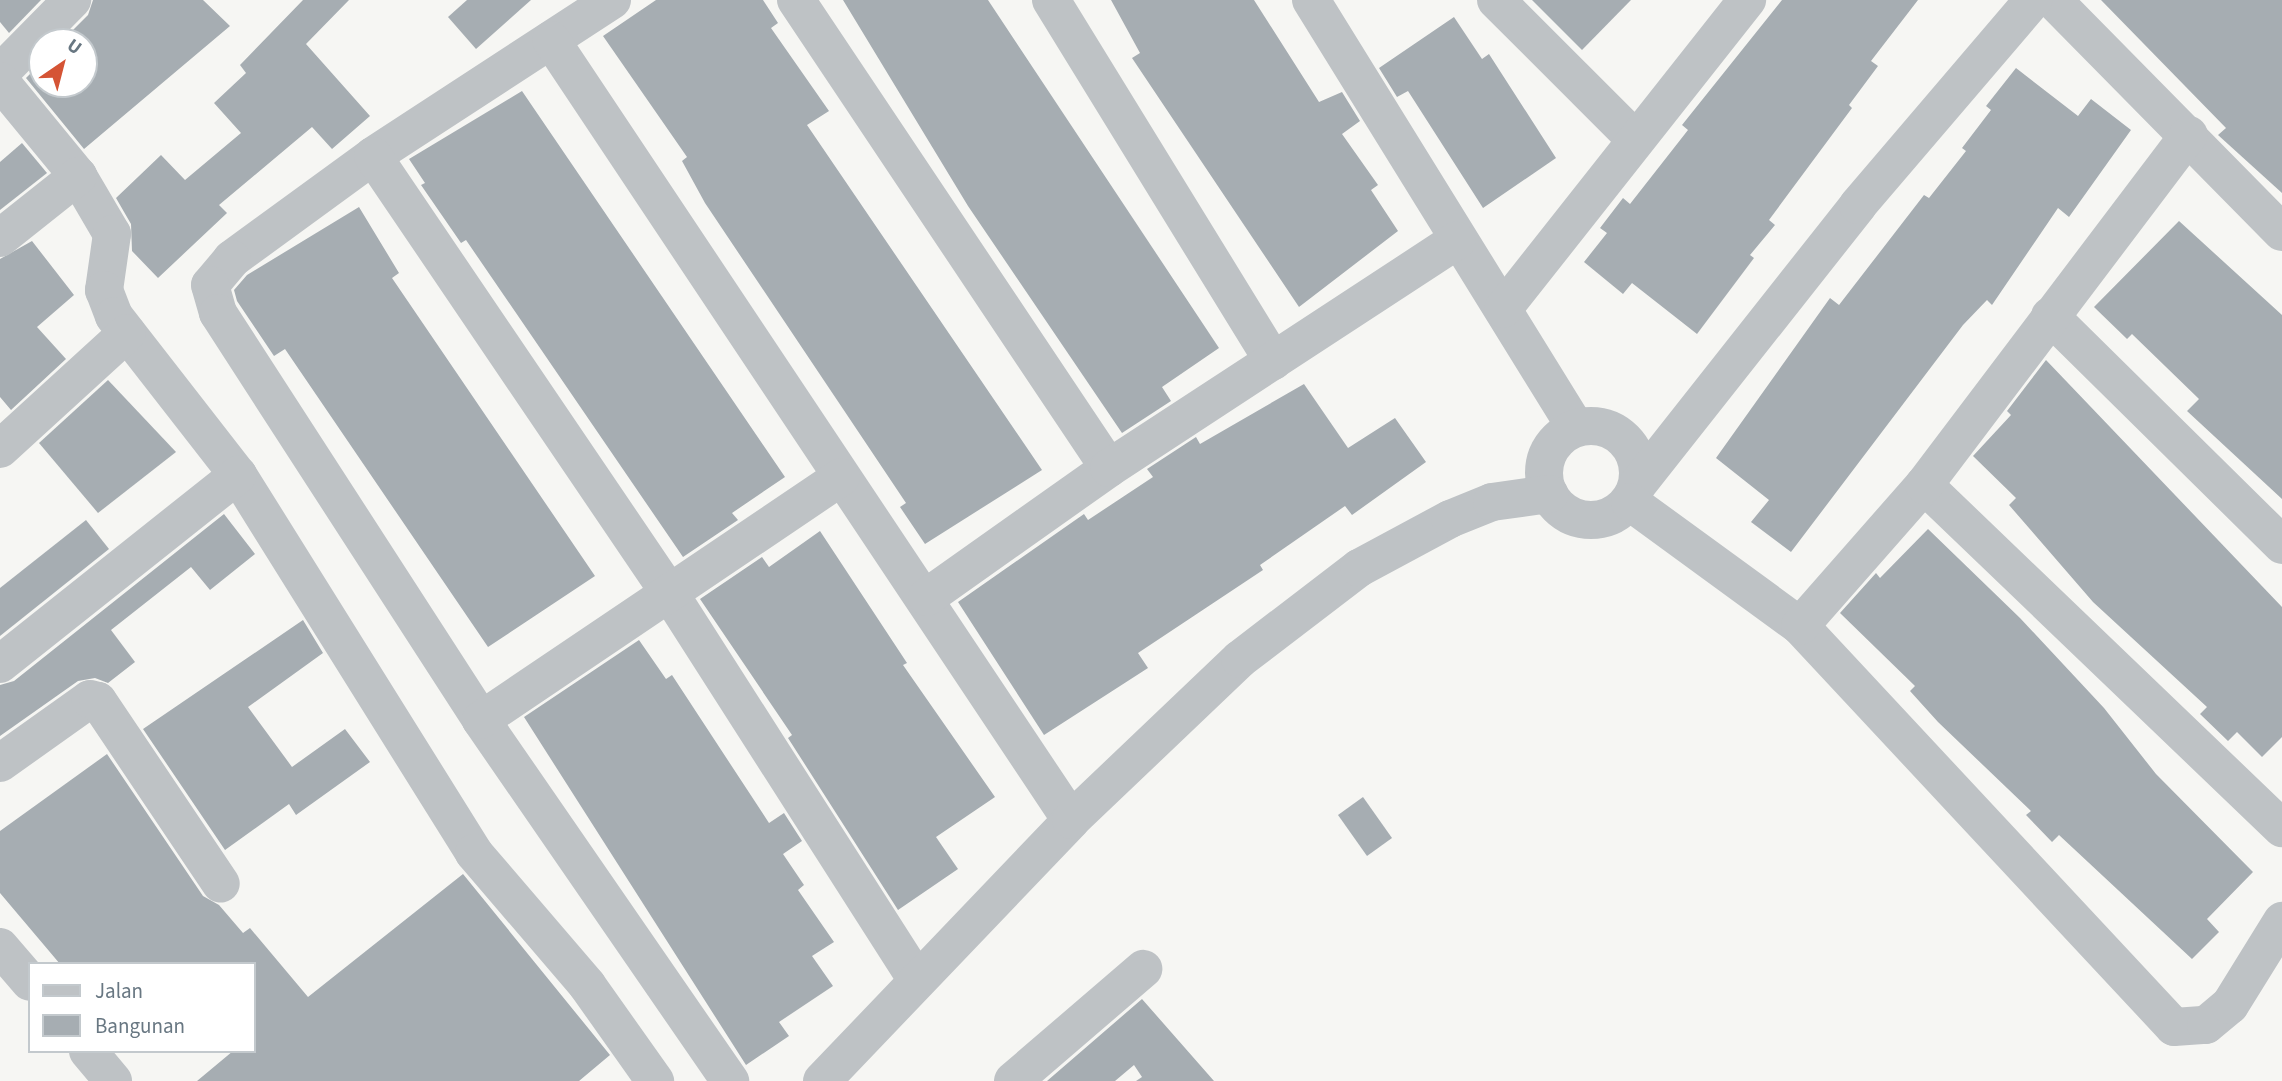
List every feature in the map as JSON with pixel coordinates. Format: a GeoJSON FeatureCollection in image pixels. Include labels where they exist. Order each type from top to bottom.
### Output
{"type":"FeatureCollection","features":[{"type":"Feature","properties":{"kind":"street"},"geometry":{"type":"LineString","coordinates":[[0,73],[72,0]]}},
{"type":"Feature","properties":{"kind":"street"},"geometry":{"type":"LineString","coordinates":[[612,0],[373,156],[232,259],[210,285],[218,313],[481,720],[730,1081]]}},
{"type":"Feature","properties":{"kind":"street"},"geometry":{"type":"LineString","coordinates":[[796,0],[1109,468]]}},
{"type":"Feature","properties":{"kind":"street"},"geometry":{"type":"LineString","coordinates":[[1051,0],[1273,361]]}},
{"type":"Feature","properties":{"kind":"street"},"geometry":{"type":"LineString","coordinates":[[1311,0],[1456,241],[1503,309],[1576,428]]}},
{"type":"Feature","properties":{"kind":"street"},"geometry":{"type":"LineString","coordinates":[[1496,0],[1634,138]]}},
{"type":"Feature","properties":{"kind":"street"},"geometry":{"type":"LineString","coordinates":[[1503,309],[1634,138],[1747,0]]}},
{"type":"Feature","properties":{"kind":"street"},"geometry":{"type":"LineString","coordinates":[[1634,493],[1639,464],[1623,439],[1596,425],[1576,428],[1559,438],[1547,455],[1543,475],[1549,494],[1557,506],[1582,520],[1615,515],[1634,493],[1858,205],[2033,0]]}},
{"type":"Feature","properties":{"kind":"street"},"geometry":{"type":"LineString","coordinates":[[2053,0],[2282,232]]}},
{"type":"Feature","properties":{"kind":"street"},"geometry":{"type":"LineString","coordinates":[[551,40],[841,477],[926,597],[1071,820]]}},
{"type":"Feature","properties":{"kind":"street"},"geometry":{"type":"LineString","coordinates":[[0,81],[78,176],[112,234],[104,290],[127,333],[238,474],[474,853],[587,985],[655,1081]]}},
{"type":"Feature","properties":{"kind":"street"},"geometry":{"type":"LineString","coordinates":[[1800,626],[1924,485],[2189,135]]}},
{"type":"Feature","properties":{"kind":"street"},"geometry":{"type":"LineString","coordinates":[[373,156],[670,594],[916,979]]}},
{"type":"Feature","properties":{"kind":"street"},"geometry":{"type":"LineString","coordinates":[[0,238],[78,176]]}},
{"type":"Feature","properties":{"kind":"street"},"geometry":{"type":"LineString","coordinates":[[926,597],[1109,468],[1456,241]]}},
{"type":"Feature","properties":{"kind":"street"},"geometry":{"type":"LineString","coordinates":[[2050,316],[2282,545]]}},
{"type":"Feature","properties":{"kind":"street"},"geometry":{"type":"LineString","coordinates":[[0,449],[127,333]]}},
{"type":"Feature","properties":{"kind":"street"},"geometry":{"type":"LineString","coordinates":[[0,664],[238,474]]}},
{"type":"Feature","properties":{"kind":"street"},"geometry":{"type":"LineString","coordinates":[[481,720],[841,477]]}},
{"type":"Feature","properties":{"kind":"street"},"geometry":{"type":"LineString","coordinates":[[1924,485],[2282,828]]}},
{"type":"Feature","properties":{"kind":"street"},"geometry":{"type":"LineString","coordinates":[[1634,493],[1800,626],[2174,1027],[2206,1026],[2230,1004],[2282,920]]}},
{"type":"Feature","properties":{"kind":"street"},"geometry":{"type":"LineString","coordinates":[[822,1081],[916,979],[1071,820],[1240,659],[1359,568],[1492,502],[1549,494]]}},
{"type":"Feature","properties":{"kind":"street"},"geometry":{"type":"LineString","coordinates":[[0,763],[90,699],[98,701],[220,884]]}},
{"type":"Feature","properties":{"kind":"street"},"geometry":{"type":"LineString","coordinates":[[0,947],[28,980]]}},
{"type":"Feature","properties":{"kind":"street"},"geometry":{"type":"LineString","coordinates":[[1013,1081],[1143,969]]}},
{"type":"Feature","properties":{"kind":"street"},"geometry":{"type":"LineString","coordinates":[[90,1053],[113,1081]]}},
{"type":"Feature","properties":{"kind":"building"},"geometry":{"type":"Polygon","coordinates":[[[0,0],[41,0],[9,33],[0,22],[0,0]]]}},
{"type":"Feature","properties":{"kind":"building"},"geometry":{"type":"Polygon","coordinates":[[[93,0],[203,0],[230,26],[84,149],[42,98],[98,98],[98,28],[75,28],[88,15],[93,0]]]}},
{"type":"Feature","properties":{"kind":"building"},"geometry":{"type":"Polygon","coordinates":[[[303,0],[349,0],[306,44],[370,116],[332,149],[312,127],[219,205],[227,213],[158,278],[132,251],[131,224],[116,198],[161,155],[185,180],[241,133],[214,103],[246,73],[240,65],[303,0]]]}},
{"type":"Feature","properties":{"kind":"building"},"geometry":{"type":"Polygon","coordinates":[[[467,0],[531,0],[476,49],[448,17],[467,0]]]}},
{"type":"Feature","properties":{"kind":"building"},"geometry":{"type":"Polygon","coordinates":[[[656,0],[763,0],[778,23],[771,28],[829,111],[807,125],[1042,470],[925,544],[900,507],[906,503],[705,203],[682,161],[687,157],[603,36],[656,0]]]}},
{"type":"Feature","properties":{"kind":"building"},"geometry":{"type":"Polygon","coordinates":[[[843,0],[988,0],[1219,348],[1162,387],[1171,401],[1122,433],[968,206],[843,0]]]}},
{"type":"Feature","properties":{"kind":"building"},"geometry":{"type":"Polygon","coordinates":[[[1111,0],[1254,0],[1319,102],[1342,92],[1360,121],[1342,134],[1378,185],[1371,190],[1398,231],[1299,307],[1132,58],[1140,53],[1111,0]]]}},
{"type":"Feature","properties":{"kind":"building"},"geometry":{"type":"Polygon","coordinates":[[[1532,0],[1631,0],[1582,50],[1532,0]]]}},
{"type":"Feature","properties":{"kind":"building"},"geometry":{"type":"Polygon","coordinates":[[[1782,0],[1918,0],[1871,61],[1878,66],[1849,105],[1852,108],[1769,220],[1775,225],[1750,255],[1754,258],[1697,334],[1632,283],[1623,294],[1584,262],[1607,233],[1600,228],[1623,198],[1630,204],[1688,130],[1682,125],[1782,0]]]}},
{"type":"Feature","properties":{"kind":"building"},"geometry":{"type":"Polygon","coordinates":[[[2101,0],[2282,0],[2282,193],[2218,135],[2226,128],[2101,0]]]}},
{"type":"Feature","properties":{"kind":"building"},"geometry":{"type":"Polygon","coordinates":[[[1454,17],[1482,59],[1489,54],[1556,158],[1483,208],[1408,91],[1397,97],[1379,68],[1454,17]]]}},
{"type":"Feature","properties":{"kind":"building"},"geometry":{"type":"Polygon","coordinates":[[[2016,68],[2078,116],[2091,99],[2131,130],[2069,217],[2058,208],[1992,305],[1987,300],[1963,325],[1791,552],[1751,522],[1769,500],[1716,458],[1830,298],[1839,305],[1924,195],[1929,198],[1966,151],[1962,148],[1991,110],[1986,106],[2016,68]]]}},
{"type":"Feature","properties":{"kind":"building"},"geometry":{"type":"Polygon","coordinates":[[[522,91],[785,477],[732,513],[738,520],[683,557],[466,240],[461,243],[421,185],[425,183],[409,159],[522,91]]]}},
{"type":"Feature","properties":{"kind":"building"},"geometry":{"type":"Polygon","coordinates":[[[22,143],[47,173],[0,210],[0,162],[22,143]]]}},
{"type":"Feature","properties":{"kind":"building"},"geometry":{"type":"Polygon","coordinates":[[[359,207],[399,273],[392,278],[595,576],[488,647],[285,349],[274,356],[237,301],[234,290],[247,275],[359,207]]]}},
{"type":"Feature","properties":{"kind":"building"},"geometry":{"type":"Polygon","coordinates":[[[2179,221],[2282,315],[2282,499],[2187,411],[2199,399],[2132,334],[2127,339],[2094,307],[2179,221]]]}},
{"type":"Feature","properties":{"kind":"building"},"geometry":{"type":"Polygon","coordinates":[[[32,241],[74,295],[37,327],[66,359],[11,410],[0,397],[0,259],[32,241]]]}},
{"type":"Feature","properties":{"kind":"building"},"geometry":{"type":"Polygon","coordinates":[[[2046,360],[2282,607],[2282,737],[2262,757],[2237,732],[2228,741],[2200,714],[2207,707],[2093,602],[2009,505],[2016,498],[1973,456],[2011,415],[2007,411],[2046,360]]]}},
{"type":"Feature","properties":{"kind":"building"},"geometry":{"type":"Polygon","coordinates":[[[108,380],[176,452],[98,513],[39,443],[108,380]]]}},
{"type":"Feature","properties":{"kind":"building"},"geometry":{"type":"Polygon","coordinates":[[[1304,384],[1348,448],[1395,418],[1426,462],[1352,515],[1345,506],[1260,565],[1263,570],[1138,653],[1148,668],[1044,735],[958,602],[1084,514],[1088,520],[1153,477],[1147,469],[1196,437],[1200,444],[1304,384]]]}},
{"type":"Feature","properties":{"kind":"building"},"geometry":{"type":"Polygon","coordinates":[[[224,514],[255,554],[210,590],[191,567],[111,630],[135,662],[108,683],[95,678],[78,681],[0,736],[0,685],[14,681],[224,514]]]}},
{"type":"Feature","properties":{"kind":"building"},"geometry":{"type":"Polygon","coordinates":[[[86,520],[109,549],[0,636],[0,588],[86,520]]]}},
{"type":"Feature","properties":{"kind":"building"},"geometry":{"type":"Polygon","coordinates":[[[1928,529],[2020,618],[2104,708],[2156,774],[2253,872],[2207,919],[2219,932],[2192,959],[2059,835],[2052,842],[2026,815],[2031,811],[1938,722],[1910,691],[1915,686],[1840,613],[1876,573],[1880,578],[1928,529]]]}},
{"type":"Feature","properties":{"kind":"building"},"geometry":{"type":"Polygon","coordinates":[[[820,531],[907,663],[903,665],[995,797],[936,837],[958,869],[898,910],[788,738],[792,735],[700,599],[762,557],[769,567],[820,531]]]}},
{"type":"Feature","properties":{"kind":"building"},"geometry":{"type":"Polygon","coordinates":[[[303,620],[323,653],[248,707],[292,767],[345,729],[370,762],[296,815],[289,804],[225,850],[143,729],[303,620]]]}},
{"type":"Feature","properties":{"kind":"building"},"geometry":{"type":"Polygon","coordinates":[[[639,640],[666,679],[672,675],[769,823],[784,813],[802,841],[783,854],[804,885],[798,890],[834,942],[812,956],[833,986],[779,1022],[789,1036],[746,1065],[524,717],[639,640]]]}},
{"type":"Feature","properties":{"kind":"building"},"geometry":{"type":"Polygon","coordinates":[[[107,754],[203,896],[219,905],[243,933],[250,928],[308,997],[463,874],[610,1055],[579,1081],[197,1081],[231,1053],[256,1053],[256,962],[58,962],[0,893],[0,831],[107,754]]]}},
{"type":"Feature","properties":{"kind":"building"},"geometry":{"type":"Polygon","coordinates":[[[1363,797],[1392,838],[1367,856],[1338,815],[1363,797]]]}},
{"type":"Feature","properties":{"kind":"building"},"geometry":{"type":"Polygon","coordinates":[[[1142,999],[1214,1081],[1136,1081],[1142,1077],[1134,1065],[1115,1081],[1047,1081],[1142,999]]]}}]}
